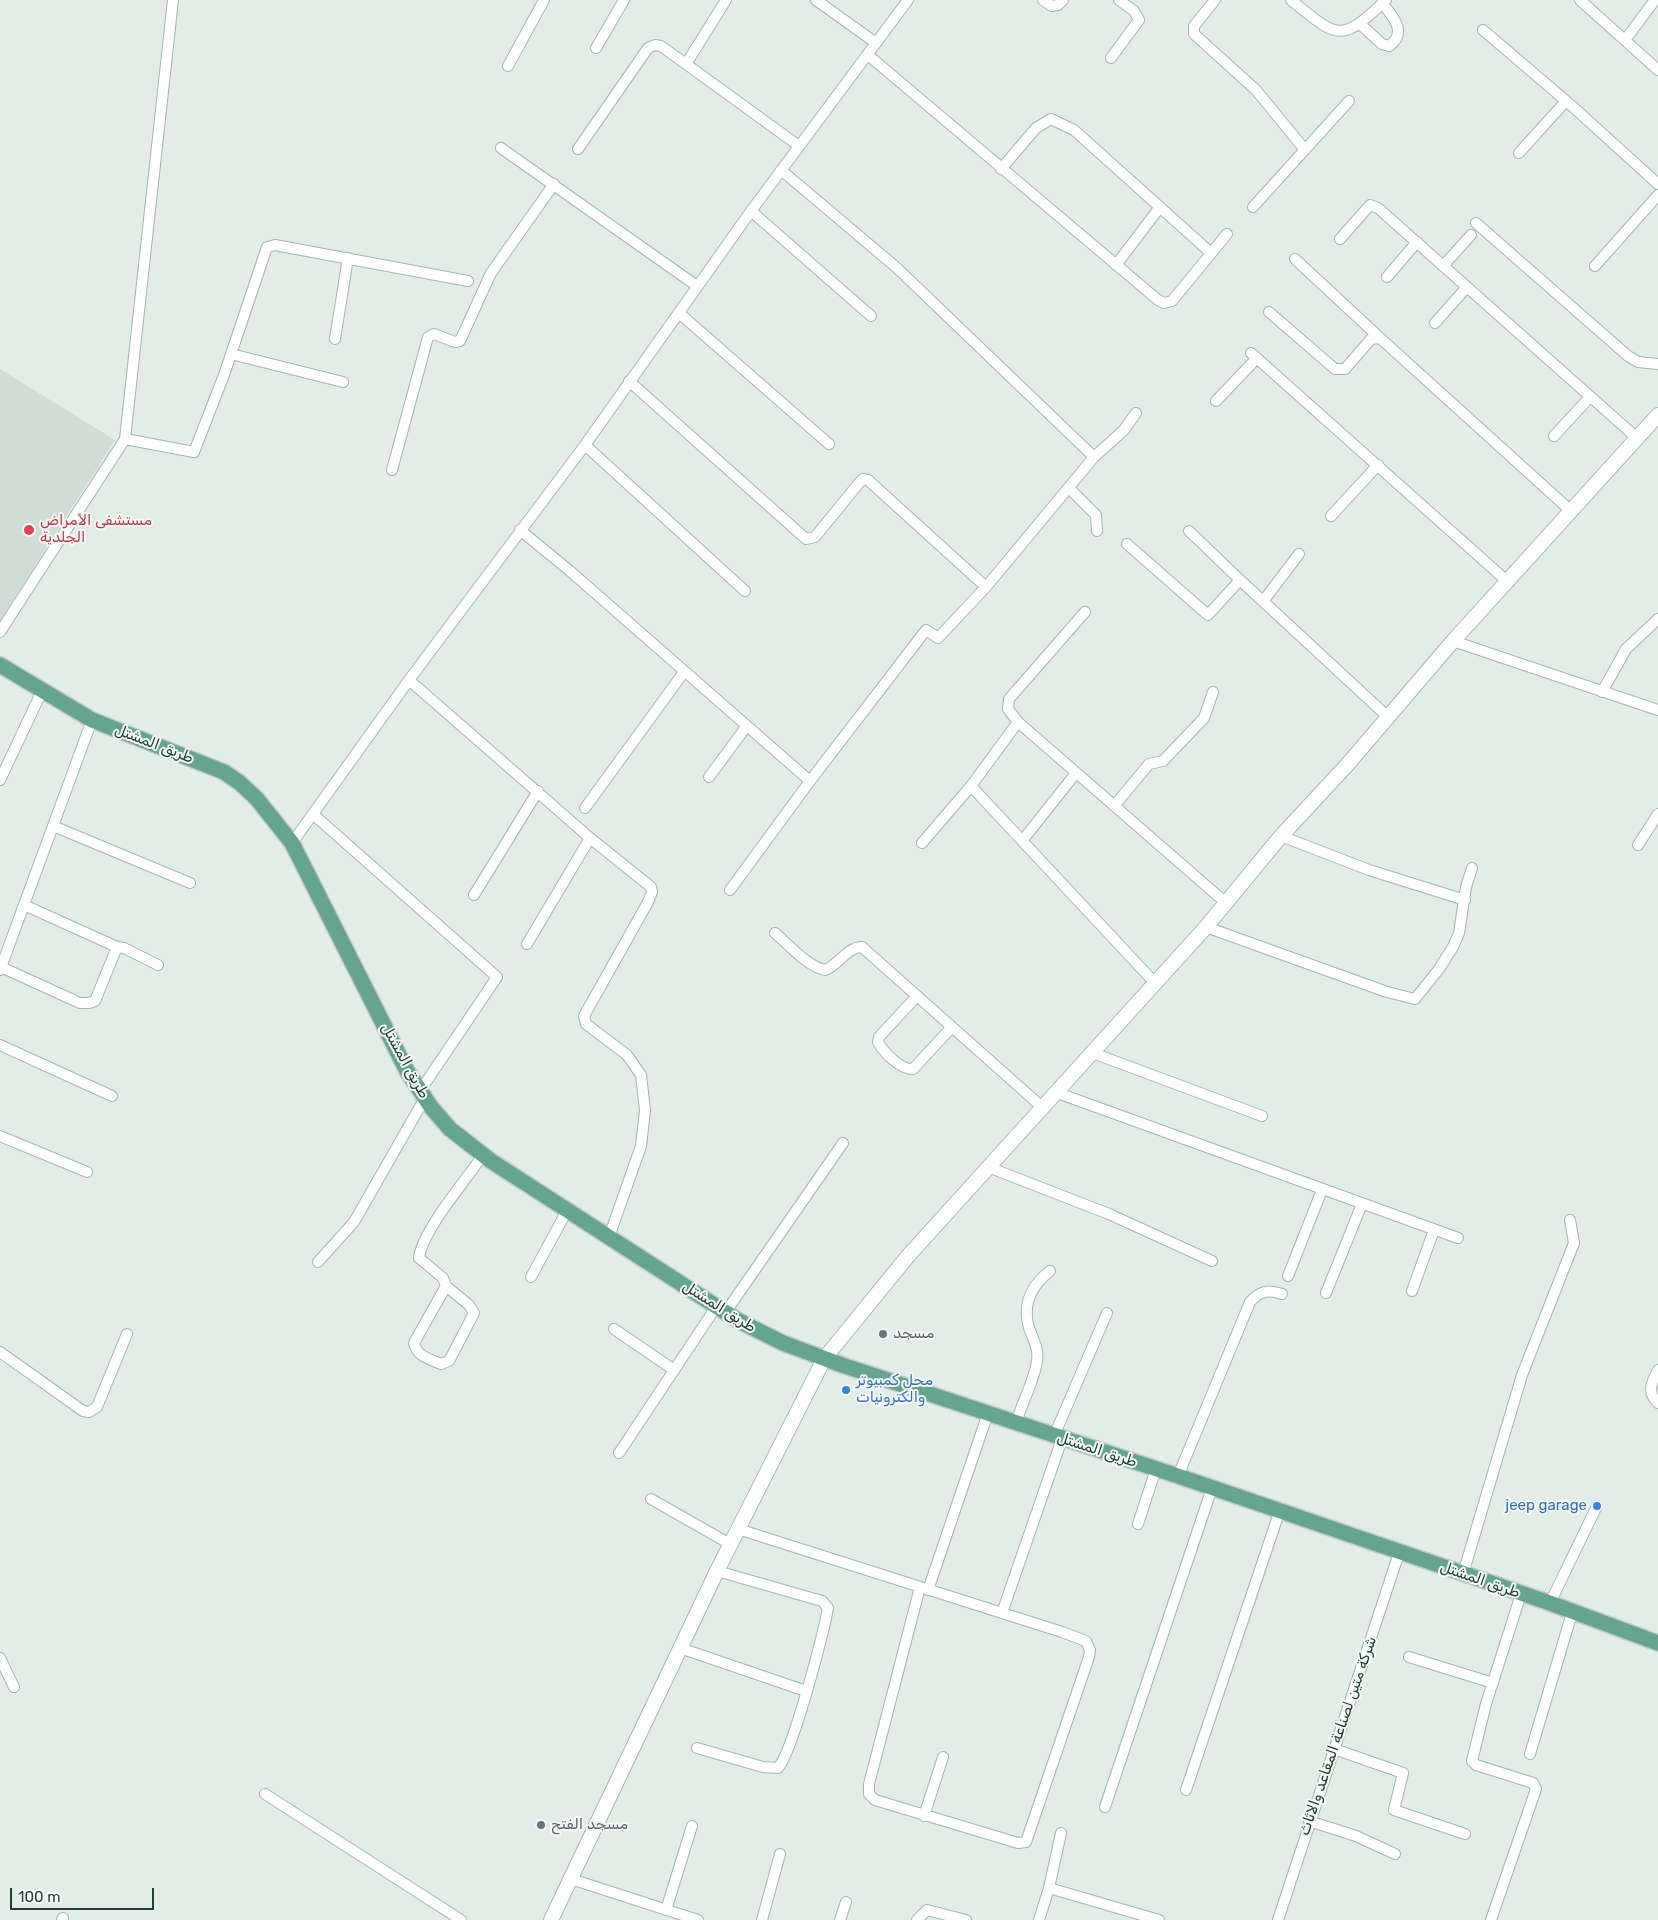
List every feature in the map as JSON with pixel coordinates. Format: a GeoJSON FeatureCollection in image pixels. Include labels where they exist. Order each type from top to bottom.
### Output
{"type":"FeatureCollection","features":[{"type":"Feature","properties":{"kind":"main road"},"geometry":{"type":"LineString","coordinates":[[552,1920],[730,1544],[824,1359],[902,1263],[1090,1052],[1206,927],[1281,836],[1388,717],[1453,641],[1658,415]]}},
{"type":"Feature","properties":{"kind":"main road","name":"طريق المشتل"},"geometry":{"type":"LineString","coordinates":[[0,665],[92,720],[224,772],[240,783],[257,799],[292,843],[407,1071],[450,1129],[483,1155],[720,1310],[760,1333],[824,1359],[1178,1476],[1550,1603],[1572,1613],[1658,1643]]}},
{"type":"Feature","properties":{"kind":"street"},"geometry":{"type":"LineString","coordinates":[[0,632],[125,439],[173,0]]}},
{"type":"Feature","properties":{"kind":"street"},"geometry":{"type":"LineString","coordinates":[[508,66],[544,0]]}},
{"type":"Feature","properties":{"kind":"street"},"geometry":{"type":"LineString","coordinates":[[596,48],[624,0]]}},
{"type":"Feature","properties":{"kind":"street"},"geometry":{"type":"LineString","coordinates":[[686,64],[726,0]]}},
{"type":"Feature","properties":{"kind":"street"},"geometry":{"type":"LineString","coordinates":[[816,0],[876,43]]}},
{"type":"Feature","properties":{"kind":"street"},"geometry":{"type":"LineString","coordinates":[[292,843],[314,815],[409,680],[585,445],[751,211],[908,0]]}},
{"type":"Feature","properties":{"kind":"street"},"geometry":{"type":"LineString","coordinates":[[1043,0],[1052,6],[1058,5],[1063,0]]}},
{"type":"Feature","properties":{"kind":"street"},"geometry":{"type":"LineString","coordinates":[[1112,58],[1139,20],[1134,11],[1119,0]]}},
{"type":"Feature","properties":{"kind":"street"},"geometry":{"type":"LineString","coordinates":[[1215,0],[1194,26],[1194,34],[1256,90],[1305,150]]}},
{"type":"Feature","properties":{"kind":"street"},"geometry":{"type":"LineString","coordinates":[[1291,0],[1326,28],[1336,32],[1349,31],[1360,24],[1384,2],[1397,22],[1398,34],[1394,42],[1388,46],[1382,44],[1360,24]]}},
{"type":"Feature","properties":{"kind":"street"},"geometry":{"type":"LineString","coordinates":[[1580,0],[1658,69]]}},
{"type":"Feature","properties":{"kind":"street"},"geometry":{"type":"LineString","coordinates":[[1625,40],[1655,0]]}},
{"type":"Feature","properties":{"kind":"street"},"geometry":{"type":"LineString","coordinates":[[1483,30],[1566,101],[1658,184]]}},
{"type":"Feature","properties":{"kind":"street"},"geometry":{"type":"LineString","coordinates":[[578,149],[648,48],[654,45],[661,46],[799,146]]}},
{"type":"Feature","properties":{"kind":"street"},"geometry":{"type":"LineString","coordinates":[[868,55],[1001,169],[1164,303],[1172,300],[1227,234]]}},
{"type":"Feature","properties":{"kind":"street"},"geometry":{"type":"LineString","coordinates":[[1253,207],[1349,101]]}},
{"type":"Feature","properties":{"kind":"street"},"geometry":{"type":"LineString","coordinates":[[1519,153],[1566,101]]}},
{"type":"Feature","properties":{"kind":"street"},"geometry":{"type":"LineString","coordinates":[[1001,169],[1036,128],[1051,119],[1074,130],[1211,253]]}},
{"type":"Feature","properties":{"kind":"street"},"geometry":{"type":"LineString","coordinates":[[501,148],[698,286]]}},
{"type":"Feature","properties":{"kind":"street"},"geometry":{"type":"LineString","coordinates":[[781,170],[897,268],[1094,457]]}},
{"type":"Feature","properties":{"kind":"street"},"geometry":{"type":"LineString","coordinates":[[392,470],[428,337],[434,334],[455,342],[460,341],[491,272],[554,184]]}},
{"type":"Feature","properties":{"kind":"street"},"geometry":{"type":"LineString","coordinates":[[1595,266],[1658,195]]}},
{"type":"Feature","properties":{"kind":"street"},"geometry":{"type":"LineString","coordinates":[[1340,238],[1366,208],[1374,205],[1637,438]]}},
{"type":"Feature","properties":{"kind":"street"},"geometry":{"type":"LineString","coordinates":[[1116,265],[1160,207]]}},
{"type":"Feature","properties":{"kind":"street"},"geometry":{"type":"LineString","coordinates":[[751,211],[871,316]]}},
{"type":"Feature","properties":{"kind":"street"},"geometry":{"type":"LineString","coordinates":[[1476,222],[1628,356],[1638,362],[1658,364]]}},
{"type":"Feature","properties":{"kind":"street"},"geometry":{"type":"LineString","coordinates":[[1443,266],[1471,235]]}},
{"type":"Feature","properties":{"kind":"street"},"geometry":{"type":"LineString","coordinates":[[1387,277],[1416,242]]}},
{"type":"Feature","properties":{"kind":"street"},"geometry":{"type":"LineString","coordinates":[[125,439],[194,452],[231,354],[266,247],[275,245],[468,281]]}},
{"type":"Feature","properties":{"kind":"street"},"geometry":{"type":"LineString","coordinates":[[335,339],[348,258]]}},
{"type":"Feature","properties":{"kind":"street"},"geometry":{"type":"LineString","coordinates":[[1295,259],[1571,511]]}},
{"type":"Feature","properties":{"kind":"street"},"geometry":{"type":"LineString","coordinates":[[1435,323],[1467,287]]}},
{"type":"Feature","properties":{"kind":"street"},"geometry":{"type":"LineString","coordinates":[[1269,312],[1335,369],[1344,369],[1371,339],[1380,338]]}},
{"type":"Feature","properties":{"kind":"street"},"geometry":{"type":"LineString","coordinates":[[679,313],[829,444]]}},
{"type":"Feature","properties":{"kind":"street"},"geometry":{"type":"LineString","coordinates":[[231,354],[343,382]]}},
{"type":"Feature","properties":{"kind":"street"},"geometry":{"type":"LineString","coordinates":[[1216,401],[1254,355],[1508,582]]}},
{"type":"Feature","properties":{"kind":"street"},"geometry":{"type":"LineString","coordinates":[[630,382],[806,539],[815,537],[859,483],[863,479],[868,480],[986,587]]}},
{"type":"Feature","properties":{"kind":"street"},"geometry":{"type":"LineString","coordinates":[[1554,436],[1590,397]]}},
{"type":"Feature","properties":{"kind":"street"},"geometry":{"type":"LineString","coordinates":[[730,890],[810,781],[926,630],[938,638],[986,587],[1094,457],[1124,430],[1136,413]]}},
{"type":"Feature","properties":{"kind":"street"},"geometry":{"type":"LineString","coordinates":[[585,445],[745,591]]}},
{"type":"Feature","properties":{"kind":"street"},"geometry":{"type":"LineString","coordinates":[[1331,516],[1378,465]]}},
{"type":"Feature","properties":{"kind":"street"},"geometry":{"type":"LineString","coordinates":[[1069,488],[1096,515],[1097,531]]}},
{"type":"Feature","properties":{"kind":"street"},"geometry":{"type":"LineString","coordinates":[[520,530],[570,571],[746,727],[810,781]]}},
{"type":"Feature","properties":{"kind":"street"},"geometry":{"type":"LineString","coordinates":[[1189,531],[1388,717]]}},
{"type":"Feature","properties":{"kind":"street"},"geometry":{"type":"LineString","coordinates":[[1127,544],[1208,615],[1240,580]]}},
{"type":"Feature","properties":{"kind":"street"},"geometry":{"type":"LineString","coordinates":[[1264,600],[1299,554]]}},
{"type":"Feature","properties":{"kind":"street"},"geometry":{"type":"LineString","coordinates":[[1085,612],[1009,699],[1008,710],[1018,722],[1226,903]]}},
{"type":"Feature","properties":{"kind":"street"},"geometry":{"type":"LineString","coordinates":[[1602,692],[1626,649],[1658,619]]}},
{"type":"Feature","properties":{"kind":"street"},"geometry":{"type":"LineString","coordinates":[[1453,641],[1658,710]]}},
{"type":"Feature","properties":{"kind":"street"},"geometry":{"type":"LineString","coordinates":[[586,808],[684,672]]}},
{"type":"Feature","properties":{"kind":"street"},"geometry":{"type":"LineString","coordinates":[[409,680],[590,838],[647,882],[652,892],[584,1016],[586,1024],[627,1055],[641,1075],[645,1110],[643,1140],[609,1237]]}},
{"type":"Feature","properties":{"kind":"street"},"geometry":{"type":"LineString","coordinates":[[0,780],[42,691]]}},
{"type":"Feature","properties":{"kind":"street"},"geometry":{"type":"LineString","coordinates":[[1114,806],[1149,764],[1163,761],[1204,718],[1213,692]]}},
{"type":"Feature","properties":{"kind":"street"},"geometry":{"type":"LineString","coordinates":[[92,720],[0,968],[80,1003],[89,1003],[95,1001],[117,947]]}},
{"type":"Feature","properties":{"kind":"street"},"geometry":{"type":"LineString","coordinates":[[922,842],[971,786],[1018,722]]}},
{"type":"Feature","properties":{"kind":"street"},"geometry":{"type":"LineString","coordinates":[[709,777],[746,727]]}},
{"type":"Feature","properties":{"kind":"street"},"geometry":{"type":"LineString","coordinates":[[1022,841],[1076,773]]}},
{"type":"Feature","properties":{"kind":"street"},"geometry":{"type":"LineString","coordinates":[[971,786],[1154,982]]}},
{"type":"Feature","properties":{"kind":"street"},"geometry":{"type":"LineString","coordinates":[[474,895],[538,791]]}},
{"type":"Feature","properties":{"kind":"street"},"geometry":{"type":"LineString","coordinates":[[1638,845],[1658,814]]}},
{"type":"Feature","properties":{"kind":"street"},"geometry":{"type":"LineString","coordinates":[[314,815],[497,977],[423,1095],[354,1222],[318,1262]]}},
{"type":"Feature","properties":{"kind":"street"},"geometry":{"type":"LineString","coordinates":[[53,826],[190,883]]}},
{"type":"Feature","properties":{"kind":"street"},"geometry":{"type":"LineString","coordinates":[[1281,836],[1369,870],[1465,900]]}},
{"type":"Feature","properties":{"kind":"street"},"geometry":{"type":"LineString","coordinates":[[527,944],[590,838]]}},
{"type":"Feature","properties":{"kind":"street"},"geometry":{"type":"LineString","coordinates":[[1206,927],[1387,992],[1415,999],[1434,976],[1453,947],[1459,933],[1472,868]]}},
{"type":"Feature","properties":{"kind":"street"},"geometry":{"type":"LineString","coordinates":[[24,905],[117,947],[124,948],[158,965]]}},
{"type":"Feature","properties":{"kind":"street"},"geometry":{"type":"LineString","coordinates":[[775,933],[819,969],[825,970],[856,947],[862,947],[1042,1107]]}},
{"type":"Feature","properties":{"kind":"street"},"geometry":{"type":"LineString","coordinates":[[917,996],[879,1037],[878,1042],[902,1066],[914,1069],[952,1027]]}},
{"type":"Feature","properties":{"kind":"street"},"geometry":{"type":"LineString","coordinates":[[0,1045],[112,1096]]}},
{"type":"Feature","properties":{"kind":"street"},"geometry":{"type":"LineString","coordinates":[[1090,1052],[1262,1116]]}},
{"type":"Feature","properties":{"kind":"street"},"geometry":{"type":"LineString","coordinates":[[1055,1092],[1458,1238]]}},
{"type":"Feature","properties":{"kind":"street"},"geometry":{"type":"LineString","coordinates":[[0,1136],[87,1172]]}},
{"type":"Feature","properties":{"kind":"street"},"geometry":{"type":"LineString","coordinates":[[619,1453],[674,1370],[843,1143]]}},
{"type":"Feature","properties":{"kind":"street"},"geometry":{"type":"LineString","coordinates":[[446,1286],[414,1343],[415,1349],[420,1355],[441,1364],[449,1361],[474,1313],[469,1305],[446,1286],[443,1278],[419,1258],[420,1250],[429,1233],[483,1155]]}},
{"type":"Feature","properties":{"kind":"street"},"geometry":{"type":"LineString","coordinates":[[988,1167],[1110,1214],[1212,1261]]}},
{"type":"Feature","properties":{"kind":"street"},"geometry":{"type":"LineString","coordinates":[[1288,1276],[1322,1190]]}},
{"type":"Feature","properties":{"kind":"street"},"geometry":{"type":"LineString","coordinates":[[1326,1293],[1362,1204]]}},
{"type":"Feature","properties":{"kind":"street"},"geometry":{"type":"LineString","coordinates":[[530,1277],[568,1209]]}},
{"type":"Feature","properties":{"kind":"street"},"geometry":{"type":"LineString","coordinates":[[1463,1574],[1522,1375],[1574,1243],[1570,1220]]}},
{"type":"Feature","properties":{"kind":"street"},"geometry":{"type":"LineString","coordinates":[[1412,1291],[1434,1230]]}},
{"type":"Feature","properties":{"kind":"street"},"geometry":{"type":"LineString","coordinates":[[1016,1423],[1038,1360],[1037,1349],[1029,1326],[1028,1300],[1036,1282],[1050,1271]]}},
{"type":"Feature","properties":{"kind":"street"},"geometry":{"type":"LineString","coordinates":[[1178,1476],[1250,1302],[1257,1294],[1265,1291],[1282,1294]]}},
{"type":"Feature","properties":{"kind":"street"},"geometry":{"type":"LineString","coordinates":[[1002,1613],[1058,1437],[1107,1313]]}},
{"type":"Feature","properties":{"kind":"street"},"geometry":{"type":"LineString","coordinates":[[614,1329],[674,1370]]}},
{"type":"Feature","properties":{"kind":"street"},"geometry":{"type":"LineString","coordinates":[[0,1352],[83,1411],[90,1412],[98,1407],[127,1334]]}},
{"type":"Feature","properties":{"kind":"street"},"geometry":{"type":"LineString","coordinates":[[1658,1370],[1650,1391],[1651,1397],[1658,1403]]}},
{"type":"Feature","properties":{"kind":"street"},"geometry":{"type":"LineString","coordinates":[[738,1529],[924,1588],[1002,1613],[1086,1641],[1090,1650],[1026,1842],[1018,1843],[875,1800],[869,1794],[868,1784],[924,1588],[988,1414]]}},
{"type":"Feature","properties":{"kind":"street"},"geometry":{"type":"LineString","coordinates":[[1138,1524],[1156,1469]]}},
{"type":"Feature","properties":{"kind":"street"},"geometry":{"type":"LineString","coordinates":[[1105,1807],[1212,1488]]}},
{"type":"Feature","properties":{"kind":"street"},"geometry":{"type":"LineString","coordinates":[[651,1499],[730,1544]]}},
{"type":"Feature","properties":{"kind":"street"},"geometry":{"type":"LineString","coordinates":[[1550,1603],[1597,1506]]}},
{"type":"Feature","properties":{"kind":"street"},"geometry":{"type":"LineString","coordinates":[[1186,1790],[1279,1512]]}},
{"type":"Feature","properties":{"kind":"street","name":"شركة متين لصناعة المقاعد والاثاث"},"geometry":{"type":"LineString","coordinates":[[1278,1920],[1399,1553]]}},
{"type":"Feature","properties":{"kind":"street"},"geometry":{"type":"LineString","coordinates":[[697,1748],[763,1767],[778,1768],[785,1757],[806,1691],[828,1608],[825,1603],[717,1571]]}},
{"type":"Feature","properties":{"kind":"street"},"geometry":{"type":"LineString","coordinates":[[1491,1920],[1536,1789],[1534,1783],[1476,1765],[1472,1761],[1493,1683],[1521,1594]]}},
{"type":"Feature","properties":{"kind":"street"},"geometry":{"type":"LineString","coordinates":[[1530,1754],[1572,1613]]}},
{"type":"Feature","properties":{"kind":"street"},"geometry":{"type":"LineString","coordinates":[[680,1648],[806,1691]]}},
{"type":"Feature","properties":{"kind":"street"},"geometry":{"type":"LineString","coordinates":[[1409,1657],[1493,1683]]}},
{"type":"Feature","properties":{"kind":"street"},"geometry":{"type":"LineString","coordinates":[[0,1658],[14,1687]]}},
{"type":"Feature","properties":{"kind":"street"},"geometry":{"type":"LineString","coordinates":[[1334,1748],[1403,1773],[1394,1810],[1465,1834]]}},
{"type":"Feature","properties":{"kind":"street"},"geometry":{"type":"LineString","coordinates":[[924,1816],[943,1757]]}},
{"type":"Feature","properties":{"kind":"street"},"geometry":{"type":"LineString","coordinates":[[265,1794],[461,1920]]}},
{"type":"Feature","properties":{"kind":"street"},"geometry":{"type":"LineString","coordinates":[[1309,1822],[1356,1836],[1396,1854]]}},
{"type":"Feature","properties":{"kind":"street"},"geometry":{"type":"LineString","coordinates":[[666,1910],[692,1826]]}},
{"type":"Feature","properties":{"kind":"street"},"geometry":{"type":"LineString","coordinates":[[1039,1920],[1049,1888],[1061,1833]]}},
{"type":"Feature","properties":{"kind":"street"},"geometry":{"type":"LineString","coordinates":[[762,1920],[780,1854]]}},
{"type":"Feature","properties":{"kind":"street"},"geometry":{"type":"LineString","coordinates":[[571,1878],[698,1920]]}},
{"type":"Feature","properties":{"kind":"street"},"geometry":{"type":"LineString","coordinates":[[1049,1888],[1159,1920]]}},
{"type":"Feature","properties":{"kind":"street"},"geometry":{"type":"LineString","coordinates":[[840,1920],[846,1902]]}},
{"type":"Feature","properties":{"kind":"street"},"geometry":{"type":"LineString","coordinates":[[917,1920],[927,1910],[966,1920]]}},
{"type":"Feature","properties":{"kind":"shaded area","name":"مستشفى الأمراض الجلدية"},"geometry":{"type":"Polygon","coordinates":[[[0,369],[115,440],[0,621],[0,369]]]}},
{"type":"Feature","properties":{"kind":"place","name":"مستشفى الأمراض الجلدية"},"geometry":{"type":"Point","coordinates":[29,530]}},
{"type":"Feature","properties":{"kind":"place","name":"مسجد"},"geometry":{"type":"Point","coordinates":[883,1334]}},
{"type":"Feature","properties":{"kind":"place","name":"محل كمبيوتر والكترونيات"},"geometry":{"type":"Point","coordinates":[846,1390]}},
{"type":"Feature","properties":{"kind":"place","name":"jeep garage"},"geometry":{"type":"Point","coordinates":[1597,1506]}},
{"type":"Feature","properties":{"kind":"place","name":"مسجد الفتح"},"geometry":{"type":"Point","coordinates":[541,1825]}}]}
